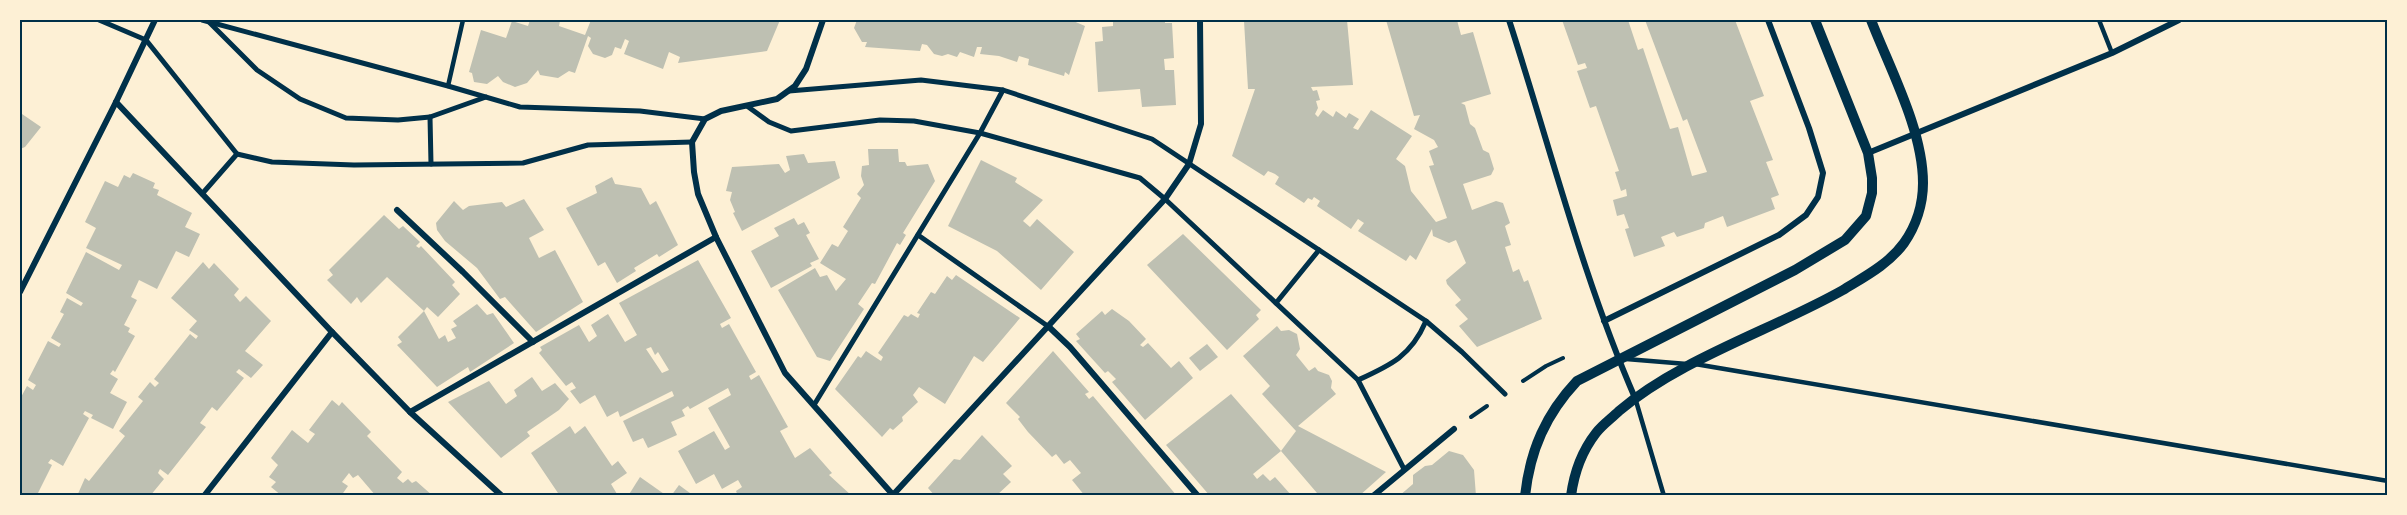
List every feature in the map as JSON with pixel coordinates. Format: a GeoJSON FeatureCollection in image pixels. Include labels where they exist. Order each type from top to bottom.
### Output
{"type":"FeatureCollection","features":[{"type":"Feature","properties":{"kind":"street"},"geometry":{"type":"LineString","coordinates":[[99,20],[146,40],[237,154],[272,162],[354,165],[523,163],[588,145],[692,142]]}},
{"type":"Feature","properties":{"kind":"street"},"geometry":{"type":"LineString","coordinates":[[20,292],[155,20]]}},
{"type":"Feature","properties":{"kind":"street"},"geometry":{"type":"LineString","coordinates":[[201,20],[520,107],[640,111],[705,119],[721,111],[777,99],[795,86],[806,69],[823,20]]}},
{"type":"Feature","properties":{"kind":"street"},"geometry":{"type":"LineString","coordinates":[[705,119],[692,142],[694,172],[698,194],[716,237],[785,373],[893,495],[1165,198],[1189,164],[1201,124],[1200,20]]}},
{"type":"Feature","properties":{"kind":"street"},"geometry":{"type":"LineString","coordinates":[[1509,20],[1604,321],[1635,398]]}},
{"type":"Feature","properties":{"kind":"street"},"geometry":{"type":"LineString","coordinates":[[1604,321],[1779,235],[1806,215],[1818,197],[1823,173],[1809,128],[1768,20]]}},
{"type":"Feature","properties":{"kind":"street"},"geometry":{"type":"LineString","coordinates":[[1525,495],[1534,449],[1544,425],[1561,398],[1577,381],[1795,270],[1845,240],[1862,222],[1870,204],[1872,178],[1868,153],[1815,20]]}},
{"type":"Feature","properties":{"kind":"street"},"geometry":{"type":"LineString","coordinates":[[1571,495],[1582,454],[1596,431],[1635,398],[1694,364],[1847,287],[1885,262],[1903,245],[1913,228],[1920,207],[1923,185],[1922,163],[1916,134],[1871,20]]}},
{"type":"Feature","properties":{"kind":"street"},"geometry":{"type":"LineString","coordinates":[[1868,153],[2112,54],[2180,20]]}},
{"type":"Feature","properties":{"kind":"street"},"geometry":{"type":"LineString","coordinates":[[208,21],[257,70],[300,99],[346,118],[398,120],[430,117],[486,97]]}},
{"type":"Feature","properties":{"kind":"street"},"geometry":{"type":"LineString","coordinates":[[787,91],[921,80],[1003,90],[1152,139],[1426,321],[1505,394]]}},
{"type":"Feature","properties":{"kind":"street"},"geometry":{"type":"LineString","coordinates":[[813,405],[980,133],[1003,90]]}},
{"type":"Feature","properties":{"kind":"street"},"geometry":{"type":"LineString","coordinates":[[116,102],[410,412],[502,495]]}},
{"type":"Feature","properties":{"kind":"street"},"geometry":{"type":"LineString","coordinates":[[747,106],[769,122],[791,131],[880,120],[914,121],[980,133],[1140,178],[1165,198],[1358,380],[1404,469]]}},
{"type":"Feature","properties":{"kind":"street"},"geometry":{"type":"LineString","coordinates":[[430,117],[431,164]]}},
{"type":"Feature","properties":{"kind":"street"},"geometry":{"type":"LineString","coordinates":[[202,194],[237,154]]}},
{"type":"Feature","properties":{"kind":"street"},"geometry":{"type":"LineString","coordinates":[[398,210],[533,342]]}},
{"type":"Feature","properties":{"kind":"street"},"geometry":{"type":"LineString","coordinates":[[918,235],[1049,327],[1070,346],[1198,495]]}},
{"type":"Feature","properties":{"kind":"street"},"geometry":{"type":"LineString","coordinates":[[410,412],[716,237]]}},
{"type":"Feature","properties":{"kind":"street"},"geometry":{"type":"LineString","coordinates":[[1276,303],[1319,250]]}},
{"type":"Feature","properties":{"kind":"street"},"geometry":{"type":"LineString","coordinates":[[1358,380],[1406,354],[1419,337],[1426,321]]}},
{"type":"Feature","properties":{"kind":"street"},"geometry":{"type":"LineString","coordinates":[[204,495],[332,332]]}},
{"type":"Feature","properties":{"kind":"street"},"geometry":{"type":"LineString","coordinates":[[1373,495],[1455,429]]}},
{"type":"Feature","properties":{"kind":"lane"},"geometry":{"type":"LineString","coordinates":[[448,86],[463,20]]}},
{"type":"Feature","properties":{"kind":"lane"},"geometry":{"type":"LineString","coordinates":[[2099,20],[2112,54]]}},
{"type":"Feature","properties":{"kind":"lane"},"geometry":{"type":"LineString","coordinates":[[1618,359],[1694,364],[2388,481]]}},
{"type":"Feature","properties":{"kind":"lane"},"geometry":{"type":"LineString","coordinates":[[1635,398],[1664,495]]}},
{"type":"Feature","properties":{"kind":"path"},"geometry":{"type":"LineString","coordinates":[[1455,429],[1546,366],[1572,354]]}},
{"type":"Feature","properties":{"kind":"building"},"geometry":{"type":"Polygon","coordinates":[[[530,20],[568,20],[567,22],[560,21],[559,26],[585,35],[591,20],[780,20],[767,51],[678,63],[680,57],[669,52],[663,69],[624,54],[629,41],[625,39],[621,49],[615,47],[612,55],[605,58],[593,54],[588,46],[591,38],[588,36],[575,73],[569,71],[558,78],[540,75],[538,70],[527,83],[515,87],[503,82],[498,76],[487,84],[474,82],[472,73],[469,72],[481,30],[506,38],[512,21],[528,26],[530,20]]]}},
{"type":"Feature","properties":{"kind":"building"},"geometry":{"type":"Polygon","coordinates":[[[857,20],[1071,20],[1085,26],[1069,75],[1065,72],[1064,76],[1028,65],[1029,59],[1019,56],[1017,62],[999,56],[980,54],[982,47],[977,47],[974,57],[960,52],[957,57],[948,54],[942,56],[934,54],[927,45],[922,44],[920,51],[865,47],[867,42],[862,42],[854,28],[857,20]]]}},
{"type":"Feature","properties":{"kind":"building"},"geometry":{"type":"Polygon","coordinates":[[[1110,20],[1165,20],[1165,23],[1172,23],[1174,58],[1164,59],[1165,70],[1174,70],[1176,105],[1142,107],[1140,89],[1098,92],[1095,42],[1103,41],[1102,27],[1113,26],[1110,20]]]}},
{"type":"Feature","properties":{"kind":"building"},"geometry":{"type":"Polygon","coordinates":[[[1347,20],[1353,85],[1311,87],[1313,91],[1317,90],[1320,100],[1316,101],[1318,108],[1315,114],[1318,117],[1323,110],[1333,117],[1336,111],[1346,118],[1349,113],[1359,119],[1353,128],[1358,130],[1371,110],[1412,136],[1396,159],[1405,166],[1411,191],[1436,222],[1447,218],[1429,166],[1434,165],[1429,151],[1438,147],[1434,140],[1414,129],[1420,115],[1414,116],[1386,20],[1457,20],[1461,35],[1473,32],[1491,94],[1461,103],[1465,105],[1470,124],[1475,128],[1483,150],[1489,153],[1494,169],[1491,175],[1463,184],[1472,210],[1496,201],[1503,203],[1510,223],[1505,226],[1511,245],[1505,247],[1513,272],[1519,269],[1524,282],[1528,280],[1542,319],[1477,347],[1459,326],[1468,319],[1455,305],[1461,300],[1446,280],[1466,263],[1456,240],[1449,243],[1433,236],[1432,229],[1416,260],[1410,255],[1406,261],[1358,231],[1364,223],[1358,219],[1351,229],[1317,206],[1320,201],[1314,197],[1312,200],[1308,198],[1304,203],[1275,184],[1279,177],[1275,174],[1268,171],[1264,176],[1232,156],[1255,89],[1248,89],[1244,21],[1347,20]]]}},
{"type":"Feature","properties":{"kind":"building"},"geometry":{"type":"Polygon","coordinates":[[[1562,20],[1628,20],[1638,50],[1643,48],[1670,129],[1678,127],[1692,176],[1707,172],[1687,119],[1683,121],[1645,20],[1735,20],[1764,96],[1750,101],[1773,160],[1766,162],[1779,195],[1771,198],[1775,209],[1727,227],[1723,216],[1705,223],[1704,228],[1677,237],[1674,232],[1661,237],[1665,246],[1634,257],[1625,229],[1629,228],[1624,214],[1617,216],[1613,200],[1627,196],[1626,189],[1621,191],[1615,172],[1619,171],[1596,106],[1590,108],[1577,71],[1587,68],[1585,63],[1578,65],[1562,20]]]}},
{"type":"Feature","properties":{"kind":"building"},"geometry":{"type":"Polygon","coordinates":[[[20,108],[22,114],[41,127],[25,147],[20,149],[20,108]]]}},
{"type":"Feature","properties":{"kind":"building"},"geometry":{"type":"Polygon","coordinates":[[[868,149],[898,149],[899,162],[905,162],[907,166],[928,164],[935,181],[903,233],[906,235],[900,245],[897,243],[875,284],[872,283],[858,304],[864,309],[830,361],[817,357],[778,290],[815,268],[820,277],[827,275],[836,291],[846,279],[820,263],[832,244],[838,247],[848,231],[843,227],[861,198],[857,194],[864,185],[861,176],[862,166],[869,165],[868,149]]]}},
{"type":"Feature","properties":{"kind":"building"},"geometry":{"type":"Polygon","coordinates":[[[804,154],[808,163],[835,161],[840,178],[742,231],[733,213],[735,212],[730,200],[732,192],[726,191],[732,167],[779,164],[785,173],[790,170],[786,156],[804,154]]]}},
{"type":"Feature","properties":{"kind":"building"},"geometry":{"type":"Polygon","coordinates":[[[981,160],[1017,178],[1015,182],[1043,200],[1023,221],[1030,227],[1037,219],[1074,252],[1041,290],[997,251],[948,226],[981,160]]]}},
{"type":"Feature","properties":{"kind":"building"},"geometry":{"type":"Polygon","coordinates":[[[133,173],[155,183],[153,188],[159,190],[157,195],[192,213],[185,227],[200,234],[189,257],[176,251],[157,289],[139,280],[131,297],[137,300],[124,325],[130,328],[128,332],[135,336],[115,372],[113,370],[110,374],[118,379],[110,393],[127,402],[113,429],[91,418],[93,415],[85,411],[83,414],[89,418],[63,466],[51,459],[48,463],[52,465],[37,495],[20,496],[20,430],[22,425],[20,424],[20,399],[27,386],[33,390],[36,385],[28,380],[48,341],[59,347],[61,344],[51,338],[64,314],[60,312],[67,298],[81,306],[83,303],[66,293],[86,252],[119,270],[122,265],[86,248],[96,228],[85,222],[105,181],[118,187],[124,175],[130,178],[133,173]]]}},
{"type":"Feature","properties":{"kind":"building"},"geometry":{"type":"Polygon","coordinates":[[[612,177],[615,184],[641,188],[650,205],[656,201],[678,245],[659,257],[657,254],[634,268],[636,271],[617,283],[605,262],[598,266],[566,208],[597,193],[595,186],[612,177]]]}},
{"type":"Feature","properties":{"kind":"building"},"geometry":{"type":"Polygon","coordinates":[[[524,199],[544,230],[529,238],[539,258],[555,250],[583,302],[536,332],[505,297],[500,299],[477,268],[445,241],[437,230],[436,223],[454,201],[463,210],[469,206],[502,202],[506,207],[524,199]]]}},
{"type":"Feature","properties":{"kind":"building"},"geometry":{"type":"Polygon","coordinates":[[[384,215],[399,229],[403,226],[420,242],[416,246],[419,248],[421,246],[455,282],[452,285],[460,294],[438,317],[427,307],[424,311],[387,277],[361,303],[357,297],[351,304],[327,280],[333,275],[329,270],[384,215]]]}},
{"type":"Feature","properties":{"kind":"building"},"geometry":{"type":"Polygon","coordinates":[[[794,218],[798,225],[804,222],[810,233],[806,235],[819,259],[810,263],[812,266],[771,288],[751,251],[779,236],[774,228],[794,218]]]}},
{"type":"Feature","properties":{"kind":"building"},"geometry":{"type":"Polygon","coordinates":[[[1183,234],[1261,310],[1256,315],[1259,319],[1227,350],[1147,265],[1183,234]]]}},
{"type":"Feature","properties":{"kind":"building"},"geometry":{"type":"Polygon","coordinates":[[[698,260],[731,318],[720,324],[722,328],[729,324],[756,372],[749,376],[751,380],[759,375],[788,427],[780,431],[795,458],[810,448],[832,473],[829,475],[852,496],[797,496],[794,493],[790,496],[738,496],[736,491],[742,487],[738,480],[722,489],[714,474],[696,484],[678,451],[714,431],[725,450],[730,447],[708,408],[731,395],[728,388],[690,409],[688,406],[682,410],[685,416],[671,422],[677,435],[648,448],[643,438],[633,442],[623,421],[674,396],[672,391],[620,417],[618,411],[607,417],[595,395],[580,404],[570,391],[576,388],[572,382],[566,386],[539,353],[542,350],[540,347],[579,325],[589,342],[597,336],[591,325],[608,314],[625,342],[637,335],[619,303],[698,260]],[[651,347],[646,349],[662,373],[669,370],[658,352],[655,355],[651,347]]]}},
{"type":"Feature","properties":{"kind":"building"},"geometry":{"type":"Polygon","coordinates":[[[203,262],[209,269],[214,263],[239,289],[234,295],[240,302],[246,296],[271,321],[245,351],[263,365],[251,378],[239,369],[236,372],[244,378],[217,411],[212,407],[200,423],[206,427],[168,475],[160,469],[158,473],[164,479],[150,496],[77,496],[85,478],[89,481],[125,436],[119,431],[143,401],[138,397],[150,382],[155,387],[159,383],[154,379],[190,334],[196,339],[198,336],[189,330],[197,321],[171,298],[203,262]]]}},
{"type":"Feature","properties":{"kind":"building"},"geometry":{"type":"Polygon","coordinates":[[[956,275],[1020,318],[983,362],[974,356],[945,404],[919,387],[913,395],[918,402],[902,417],[903,421],[893,430],[890,428],[882,437],[835,389],[858,356],[861,358],[866,351],[881,361],[883,357],[878,353],[904,315],[908,317],[911,314],[918,318],[920,314],[917,313],[931,292],[935,294],[947,276],[952,280],[956,275]]]}},
{"type":"Feature","properties":{"kind":"building"},"geometry":{"type":"Polygon","coordinates":[[[477,304],[487,315],[493,313],[514,343],[470,372],[468,367],[437,387],[397,345],[402,342],[398,337],[424,311],[439,339],[445,335],[448,342],[456,338],[451,329],[457,326],[453,321],[477,304]]]}},
{"type":"Feature","properties":{"kind":"building"},"geometry":{"type":"Polygon","coordinates":[[[1112,309],[1129,321],[1146,339],[1140,345],[1143,347],[1148,343],[1171,368],[1179,361],[1193,378],[1145,420],[1112,382],[1116,379],[1108,371],[1105,373],[1076,341],[1080,339],[1076,334],[1102,311],[1105,315],[1112,309]]]}},
{"type":"Feature","properties":{"kind":"building"},"geometry":{"type":"Polygon","coordinates":[[[1277,326],[1281,331],[1289,330],[1297,334],[1300,349],[1296,355],[1309,371],[1315,367],[1318,371],[1329,375],[1332,381],[1331,388],[1336,394],[1298,426],[1386,472],[1359,496],[1315,496],[1317,493],[1281,451],[1296,431],[1262,394],[1270,386],[1243,356],[1277,326]]]}},
{"type":"Feature","properties":{"kind":"building"},"geometry":{"type":"Polygon","coordinates":[[[1207,344],[1218,357],[1200,371],[1189,358],[1207,344]]]}},
{"type":"Feature","properties":{"kind":"building"},"geometry":{"type":"Polygon","coordinates":[[[1053,351],[1089,392],[1085,394],[1089,399],[1093,396],[1177,496],[1085,496],[1072,480],[1081,473],[1070,460],[1064,464],[1056,454],[1052,457],[1028,432],[1018,419],[1020,417],[1006,403],[1053,351]]]}},
{"type":"Feature","properties":{"kind":"building"},"geometry":{"type":"Polygon","coordinates":[[[532,377],[542,391],[555,383],[569,399],[559,410],[527,432],[530,436],[501,458],[448,402],[489,381],[506,404],[517,396],[514,390],[532,377]]]}},
{"type":"Feature","properties":{"kind":"building"},"geometry":{"type":"Polygon","coordinates":[[[1231,394],[1281,451],[1253,474],[1257,479],[1263,474],[1270,481],[1275,477],[1292,496],[1210,496],[1166,445],[1231,394]]]}},
{"type":"Feature","properties":{"kind":"building"},"geometry":{"type":"Polygon","coordinates":[[[332,400],[339,406],[342,402],[371,432],[367,436],[402,472],[397,478],[403,483],[408,479],[412,483],[416,481],[433,496],[376,496],[358,475],[353,478],[349,473],[342,482],[348,486],[341,496],[282,496],[271,487],[276,482],[269,477],[278,465],[271,458],[292,430],[308,443],[315,434],[309,430],[332,400]]]}},
{"type":"Feature","properties":{"kind":"building"},"geometry":{"type":"Polygon","coordinates":[[[570,426],[575,434],[585,426],[612,466],[618,461],[627,473],[611,484],[617,494],[615,496],[573,496],[571,493],[560,496],[531,453],[570,426]]]}},
{"type":"Feature","properties":{"kind":"building"},"geometry":{"type":"Polygon","coordinates":[[[982,435],[1012,466],[1003,474],[1011,482],[996,496],[935,496],[928,488],[954,459],[960,460],[982,435]]]}},
{"type":"Feature","properties":{"kind":"building"},"geometry":{"type":"Polygon","coordinates":[[[1449,451],[1463,455],[1474,470],[1476,496],[1399,496],[1413,484],[1413,475],[1425,466],[1432,465],[1449,451]]]}},
{"type":"Feature","properties":{"kind":"building"},"geometry":{"type":"Polygon","coordinates":[[[640,477],[667,496],[628,496],[640,477]]]}},
{"type":"Feature","properties":{"kind":"building"},"geometry":{"type":"Polygon","coordinates":[[[679,485],[694,496],[671,496],[679,485]]]}}]}
